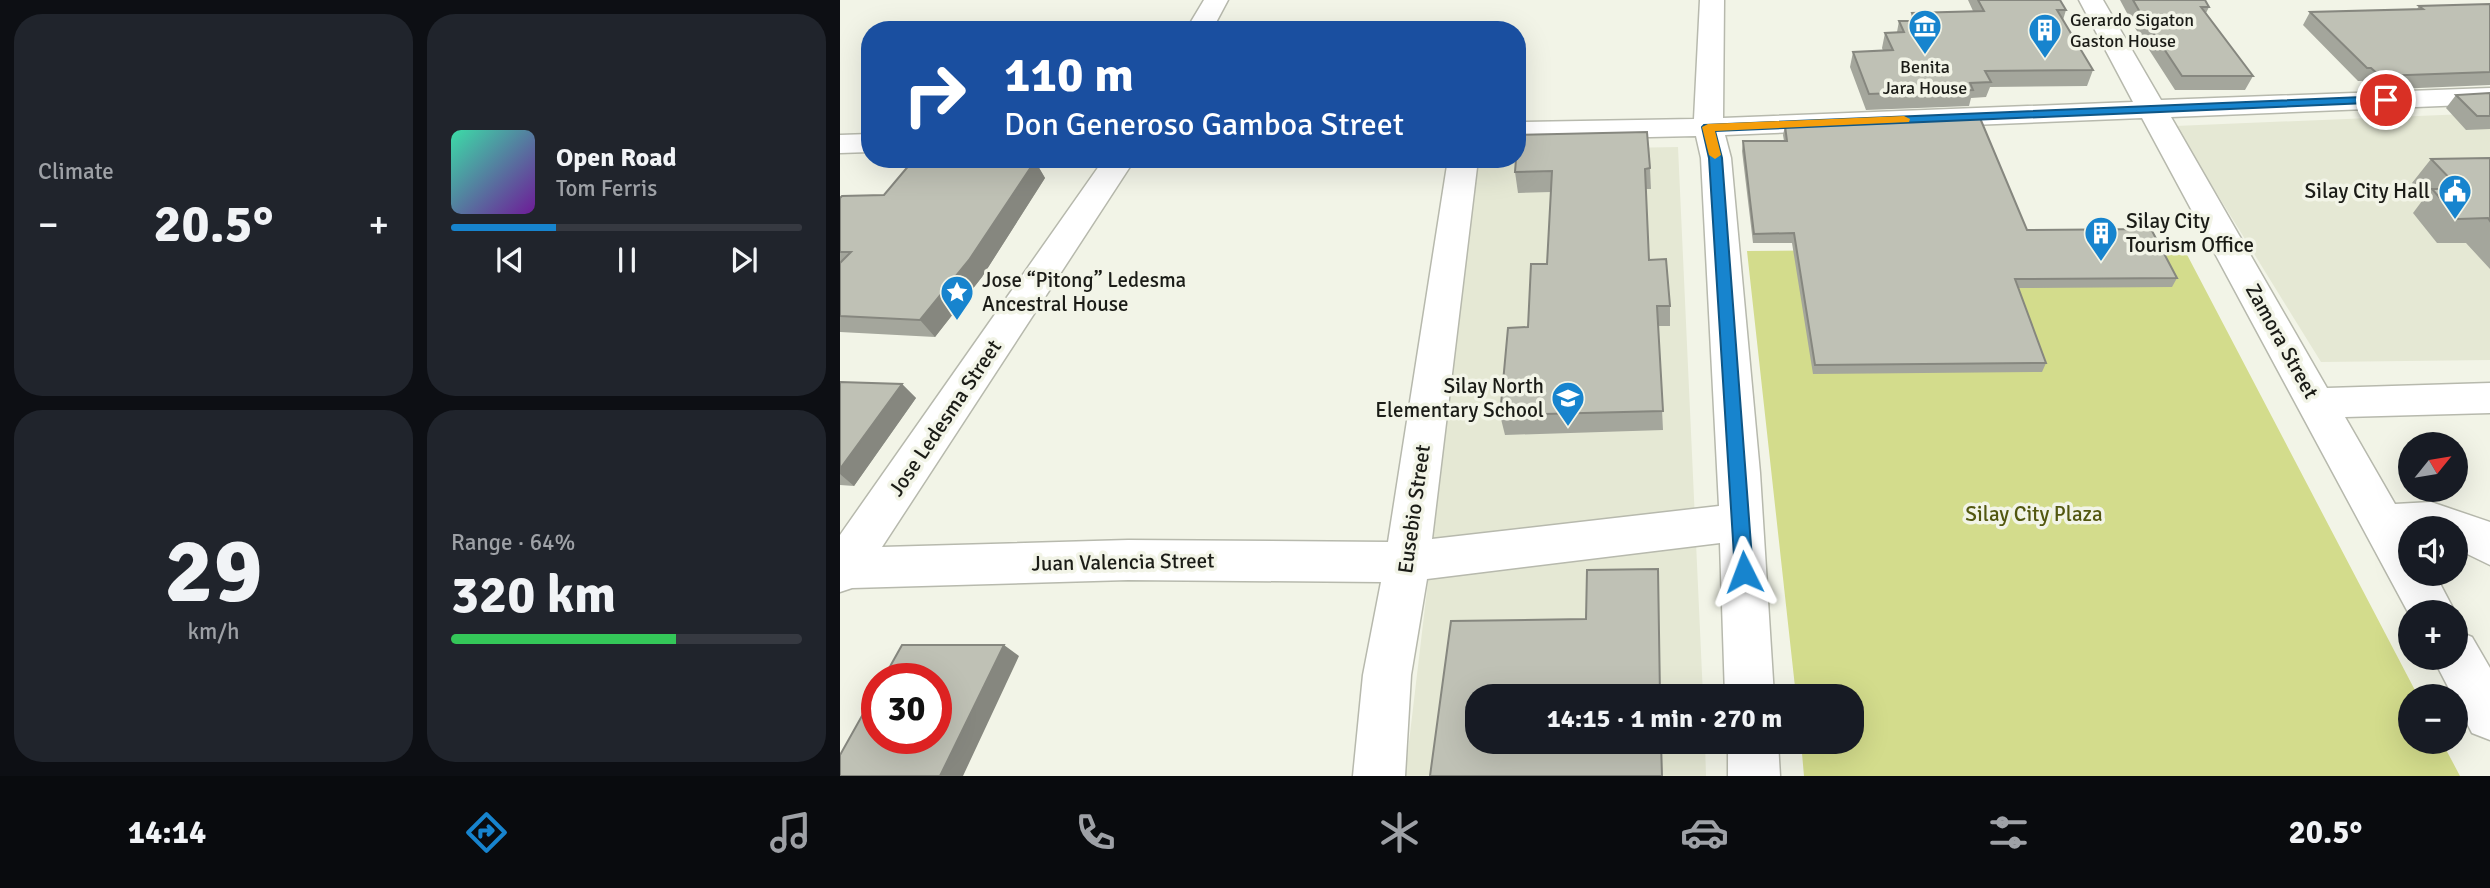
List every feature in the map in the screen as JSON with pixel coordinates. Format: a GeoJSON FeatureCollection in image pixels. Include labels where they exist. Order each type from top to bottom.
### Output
{"type":"FeatureCollection","features":[{"type":"Feature","properties":{"kind":"street"},"geometry":{"type":"LineString","coordinates":[[1204,21],[1216,0]]}},
{"type":"Feature","properties":{"kind":"street"},"geometry":{"type":"LineString","coordinates":[[1712,0],[1708,127],[1716,158],[1749,684]]}},
{"type":"Feature","properties":{"kind":"street","name":"Zamora Street"},"geometry":{"type":"LineString","coordinates":[[2091,0],[2398,552]]}},
{"type":"Feature","properties":{"kind":"street"},"geometry":{"type":"LineString","coordinates":[[1526,131],[1708,127],[2490,96]]}},
{"type":"Feature","properties":{"kind":"street"},"geometry":{"type":"LineString","coordinates":[[840,144],[861,143]]}},
{"type":"Feature","properties":{"kind":"street","name":"Jose Ledesma Street"},"geometry":{"type":"LineString","coordinates":[[841,569],[1114,168]]}},
{"type":"Feature","properties":{"kind":"street","name":"Eusebio Street"},"geometry":{"type":"LineString","coordinates":[[1379,776],[1387,676],[1407,562],[1462,168]]}},
{"type":"Feature","properties":{"kind":"street"},"geometry":{"type":"LineString","coordinates":[[2316,403],[2490,398]]}},
{"type":"Feature","properties":{"kind":"street","name":"Juan Valencia Street"},"geometry":{"type":"LineString","coordinates":[[841,569],[1128,560],[1407,562],[1741,522]]}},
{"type":"Feature","properties":{"kind":"street"},"geometry":{"type":"LineString","coordinates":[[2382,523],[2398,522]]}},
{"type":"Feature","properties":{"kind":"street"},"geometry":{"type":"LineString","coordinates":[[2468,534],[2483,539],[2490,546]]}},
{"type":"Feature","properties":{"kind":"street"},"geometry":{"type":"LineString","coordinates":[[2465,670],[2490,715]]}},
{"type":"Feature","properties":{"kind":"street"},"geometry":{"type":"LineString","coordinates":[[1753,754],[1754,776]]}},
{"type":"Feature","properties":{"kind":"shaded area"},"geometry":{"type":"Polygon","coordinates":[[[2490,113],[2490,360],[2321,362],[2175,126],[2490,113]]]}},
{"type":"Feature","properties":{"kind":"shaded area","name":"Silay North Elementary School"},"geometry":{"type":"Polygon","coordinates":[[[1678,147],[1702,684],[1465,684],[1465,754],[1705,754],[1706,776],[1405,776],[1477,168],[1526,168],[1526,150],[1678,147]]]}},
{"type":"Feature","properties":{"kind":"green space","name":"Silay City Plaza"},"geometry":{"type":"Polygon","coordinates":[[[2183,247],[2398,658],[2398,670],[2404,670],[2412,684],[2398,684],[2398,754],[2448,754],[2460,776],[1804,776],[1802,754],[1864,754],[1864,684],[1795,684],[1747,251],[2183,247]]]}},
{"type":"Feature","properties":{"kind":"building"},"geometry":{"type":"Polygon","coordinates":[[[1978,0],[2060,0],[2066,10],[2057,10],[2093,70],[1985,71],[1991,82],[1970,83],[1973,90],[1869,94],[1853,52],[1893,50],[1885,33],[1904,32],[1899,21],[1915,21],[1912,13],[1984,11],[1978,0]]]}},
{"type":"Feature","properties":{"kind":"building"},"geometry":{"type":"Polygon","coordinates":[[[2133,0],[2205,0],[2209,7],[2201,7],[2253,76],[2182,76],[2133,0]]]}},
{"type":"Feature","properties":{"kind":"building"},"geometry":{"type":"Polygon","coordinates":[[[2490,4],[2490,72],[2380,76],[2367,68],[2310,12],[2423,9],[2419,6],[2490,4]]]}},
{"type":"Feature","properties":{"kind":"building"},"geometry":{"type":"Polygon","coordinates":[[[2490,93],[2490,116],[2477,116],[2456,95],[2490,93]]]}},
{"type":"Feature","properties":{"kind":"building"},"geometry":{"type":"Polygon","coordinates":[[[1980,118],[2027,230],[2151,229],[2177,278],[2015,279],[2046,363],[1815,365],[1794,233],[1754,234],[1743,141],[1787,141],[1785,126],[1980,118]]]}},
{"type":"Feature","properties":{"kind":"building"},"geometry":{"type":"Polygon","coordinates":[[[1647,132],[1650,168],[1645,169],[1649,260],[1666,259],[1670,306],[1657,306],[1663,411],[1500,415],[1508,328],[1528,327],[1531,264],[1547,264],[1552,171],[1515,172],[1515,168],[1526,168],[1526,135],[1647,132]]]}},
{"type":"Feature","properties":{"kind":"building"},"geometry":{"type":"Polygon","coordinates":[[[2490,158],[2490,221],[2488,218],[2458,219],[2432,189],[2460,189],[2431,159],[2490,158]]]}},
{"type":"Feature","properties":{"kind":"building"},"geometry":{"type":"Polygon","coordinates":[[[907,168],[1030,168],[969,260],[920,320],[840,316],[840,263],[851,252],[840,252],[840,198],[884,195],[907,168]]]}},
{"type":"Feature","properties":{"kind":"building"},"geometry":{"type":"Polygon","coordinates":[[[840,382],[902,384],[840,469],[840,382]]]}},
{"type":"Feature","properties":{"kind":"building"},"geometry":{"type":"Polygon","coordinates":[[[1658,569],[1660,684],[1465,684],[1465,754],[1661,754],[1662,776],[1430,776],[1451,621],[1586,619],[1587,570],[1658,569]]]}},
{"type":"Feature","properties":{"kind":"building"},"geometry":{"type":"Polygon","coordinates":[[[902,645],[1004,645],[952,751],[952,663],[892,663],[902,645]]]}},
{"type":"Feature","properties":{"kind":"building"},"geometry":{"type":"Polygon","coordinates":[[[861,718],[861,754],[951,754],[940,776],[840,776],[840,755],[861,718]]]}},
{"type":"Feature","properties":{"kind":"slow traffic"},"geometry":{"type":"LineString","coordinates":[[1715,155],[1708,127],[1904,119]]}},
{"type":"Feature","properties":{"kind":"place","name":"Benita Jara House"},"geometry":{"type":"Point","coordinates":[1925,56]}},
{"type":"Feature","properties":{"kind":"place","name":"Gerardo Sigaton Gaston House"},"geometry":{"type":"Point","coordinates":[2045,60]}},
{"type":"Feature","properties":{"kind":"place","name":"Silay City Hall"},"geometry":{"type":"Point","coordinates":[2455,221]}},
{"type":"Feature","properties":{"kind":"place","name":"Silay City Tourism Office"},"geometry":{"type":"Point","coordinates":[2101,263]}},
{"type":"Feature","properties":{"kind":"place","name":"Jose “Pitong” Ledesma Ancestral House"},"geometry":{"type":"Point","coordinates":[957,322]}},
{"type":"Feature","properties":{"kind":"place","name":"Silay North Elementary School"},"geometry":{"type":"Point","coordinates":[1568,428]}},
{"type":"Feature","properties":{"kind":"route"},"geometry":{"type":"LineString","coordinates":[[1744,572],[1716,158],[1708,127],[2386,100]]}}]}
